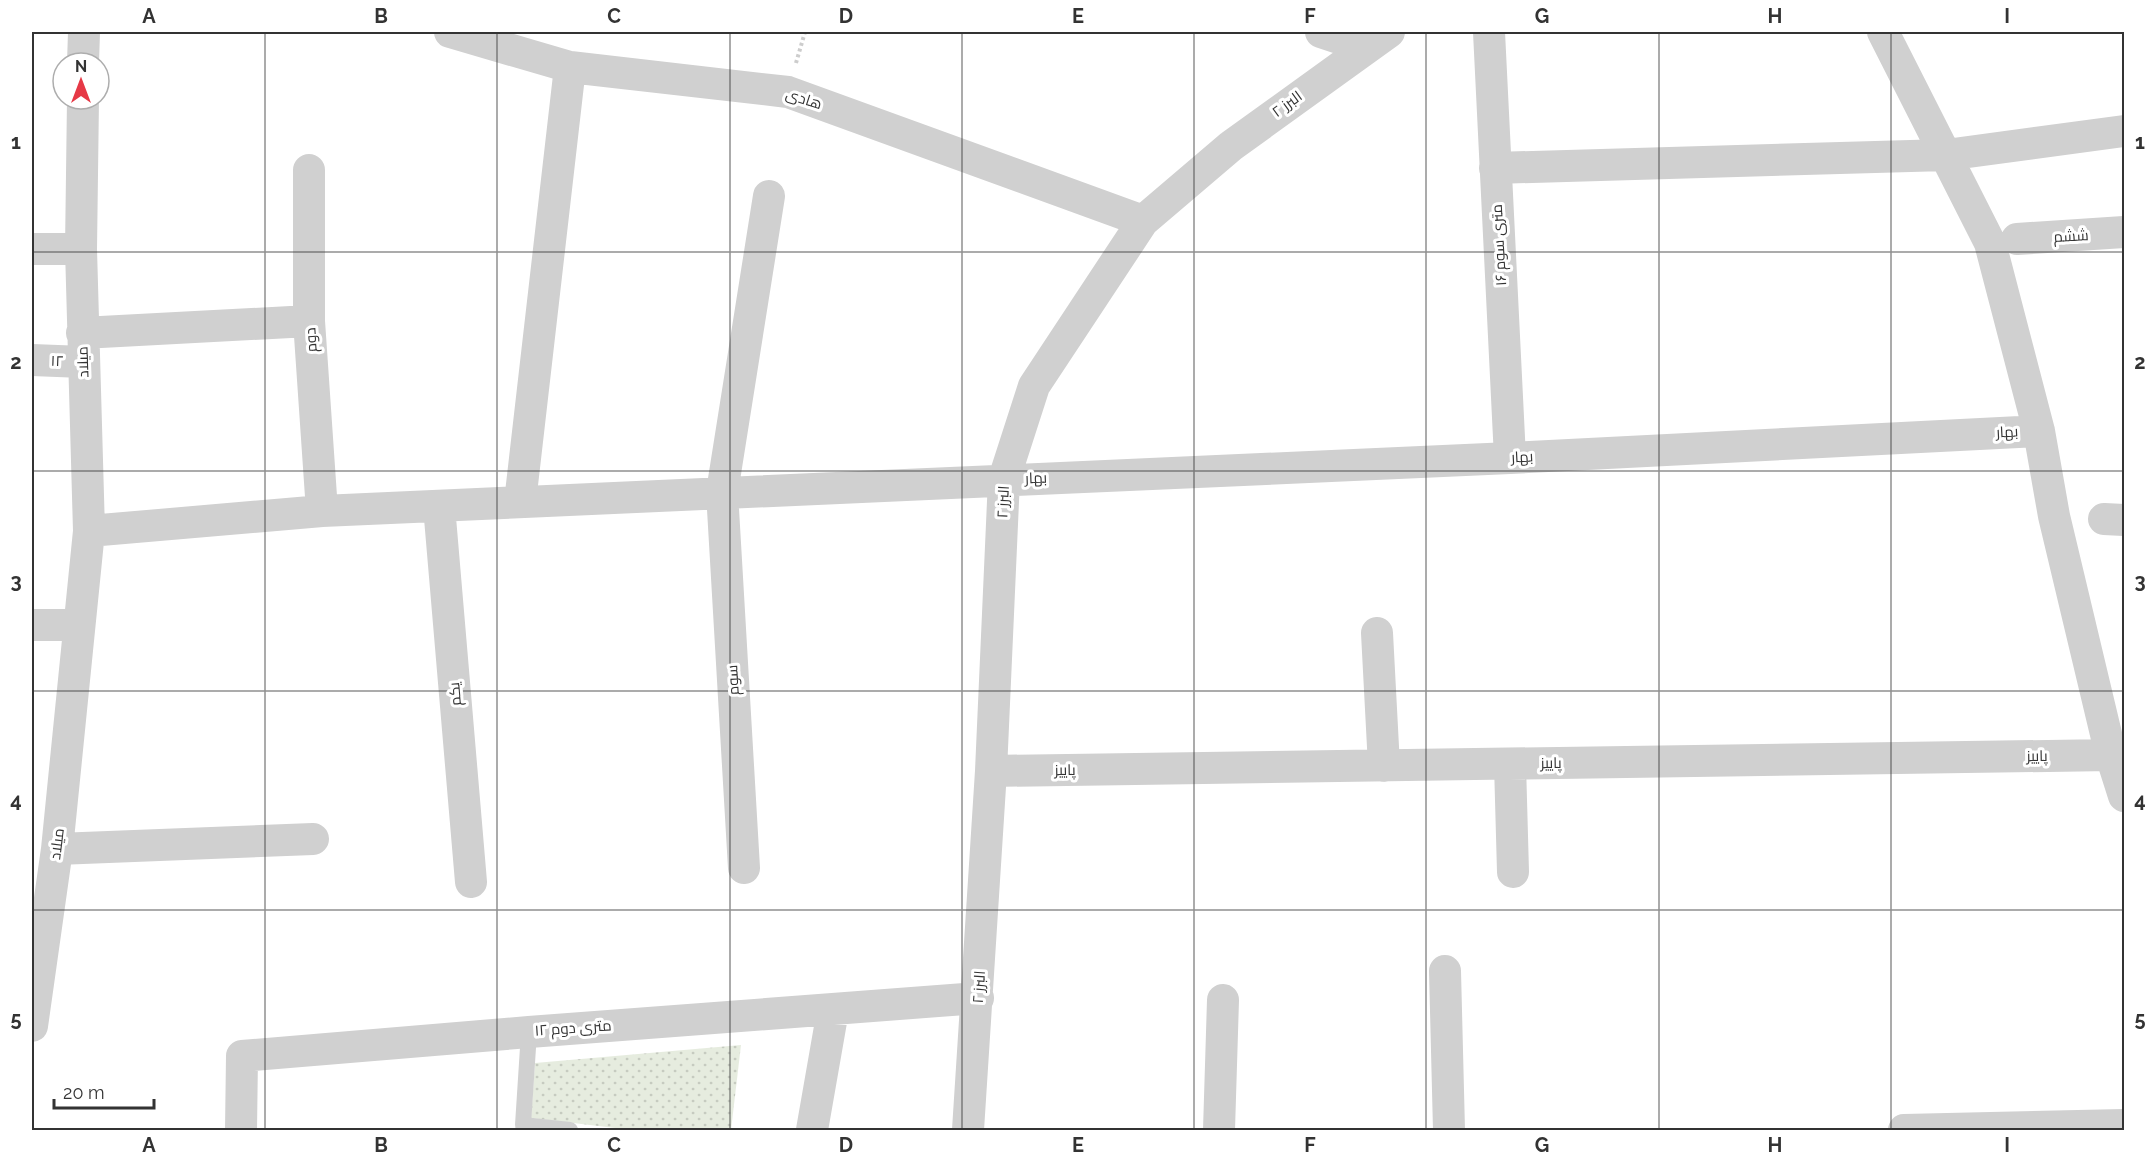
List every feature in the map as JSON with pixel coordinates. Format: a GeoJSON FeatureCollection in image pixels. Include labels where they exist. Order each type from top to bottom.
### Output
{"type":"FeatureCollection","features":[{"type":"Feature","properties":{"kind":"street"},"geometry":{"type":"LineString","coordinates":[[83,51],[84,32]]}},
{"type":"Feature","properties":{"kind":"street","name":"هادی"},"geometry":{"type":"LineString","coordinates":[[450,32],[570,67],[788,92],[1143,221]]}},
{"type":"Feature","properties":{"kind":"street"},"geometry":{"type":"LineString","coordinates":[[1321,32],[1377,39]]}},
{"type":"Feature","properties":{"kind":"street","name":"۱۶ متری سوم"},"geometry":{"type":"LineString","coordinates":[[1489,32],[1510,458]]}},
{"type":"Feature","properties":{"kind":"street"},"geometry":{"type":"LineString","coordinates":[[1883,32],[1989,243],[2039,431],[2054,516],[2110,755],[2124,794]]}},
{"type":"Feature","properties":{"kind":"street","name":"البرز ۲"},"geometry":{"type":"LineString","coordinates":[[968,1131],[991,771],[1004,479],[1034,386],[1143,221],[1231,146],[1377,39]]}},
{"type":"Feature","properties":{"kind":"street"},"geometry":{"type":"LineString","coordinates":[[520,502],[570,67]]}},
{"type":"Feature","properties":{"kind":"street","name":"میلاد"},"geometry":{"type":"LineString","coordinates":[[32,1026],[38,935],[57,849],[89,531],[81,249],[83,111]]}},
{"type":"Feature","properties":{"kind":"street"},"geometry":{"type":"LineString","coordinates":[[1495,168],[1946,155],[2124,131]]}},
{"type":"Feature","properties":{"kind":"street","name":"دوم"},"geometry":{"type":"LineString","coordinates":[[309,170],[309,321],[322,511]]}},
{"type":"Feature","properties":{"kind":"street","name":"سوم"},"geometry":{"type":"LineString","coordinates":[[744,868],[722,492],[769,195]]}},
{"type":"Feature","properties":{"kind":"street","name":"ششم"},"geometry":{"type":"LineString","coordinates":[[2017,239],[2124,232]]}},
{"type":"Feature","properties":{"kind":"street"},"geometry":{"type":"LineString","coordinates":[[32,249],[81,249]]}},
{"type":"Feature","properties":{"kind":"street","name":"۱۲"},"geometry":{"type":"LineString","coordinates":[[32,360],[83,347],[309,321]]}},
{"type":"Feature","properties":{"kind":"street","name":"بهار"},"geometry":{"type":"LineString","coordinates":[[89,531],[322,511],[1510,458],[2039,431]]}},
{"type":"Feature","properties":{"kind":"street","name":"یکم"},"geometry":{"type":"LineString","coordinates":[[439,506],[471,882]]}},
{"type":"Feature","properties":{"kind":"street"},"geometry":{"type":"LineString","coordinates":[[32,625],[79,626]]}},
{"type":"Feature","properties":{"kind":"street"},"geometry":{"type":"LineString","coordinates":[[1377,633],[1384,766]]}},
{"type":"Feature","properties":{"kind":"street","name":"پاییز"},"geometry":{"type":"LineString","coordinates":[[991,771],[2110,755]]}},
{"type":"Feature","properties":{"kind":"street"},"geometry":{"type":"LineString","coordinates":[[1510,764],[1513,872]]}},
{"type":"Feature","properties":{"kind":"street"},"geometry":{"type":"LineString","coordinates":[[57,849],[313,839]]}},
{"type":"Feature","properties":{"kind":"street"},"geometry":{"type":"LineString","coordinates":[[1445,971],[1449,1131]]}},
{"type":"Feature","properties":{"kind":"street","name":"۱۲ متری دوم"},"geometry":{"type":"LineString","coordinates":[[241,1131],[242,1056],[978,998]]}},
{"type":"Feature","properties":{"kind":"street"},"geometry":{"type":"LineString","coordinates":[[1219,1131],[1222,1000]]}},
{"type":"Feature","properties":{"kind":"street"},"geometry":{"type":"LineString","coordinates":[[812,1131],[833,1010]]}},
{"type":"Feature","properties":{"kind":"street"},"geometry":{"type":"LineString","coordinates":[[1904,1131],[2124,1125]]}},
{"type":"Feature","properties":{"kind":"lane"},"geometry":{"type":"LineString","coordinates":[[529,1032],[523,1125],[570,1131]]}},
{"type":"Feature","properties":{"kind":"shaded area"},"geometry":{"type":"Polygon","coordinates":[[[741,1045],[731,1130],[632,1130],[531,1118],[535,1063],[741,1045]]]}}]}
